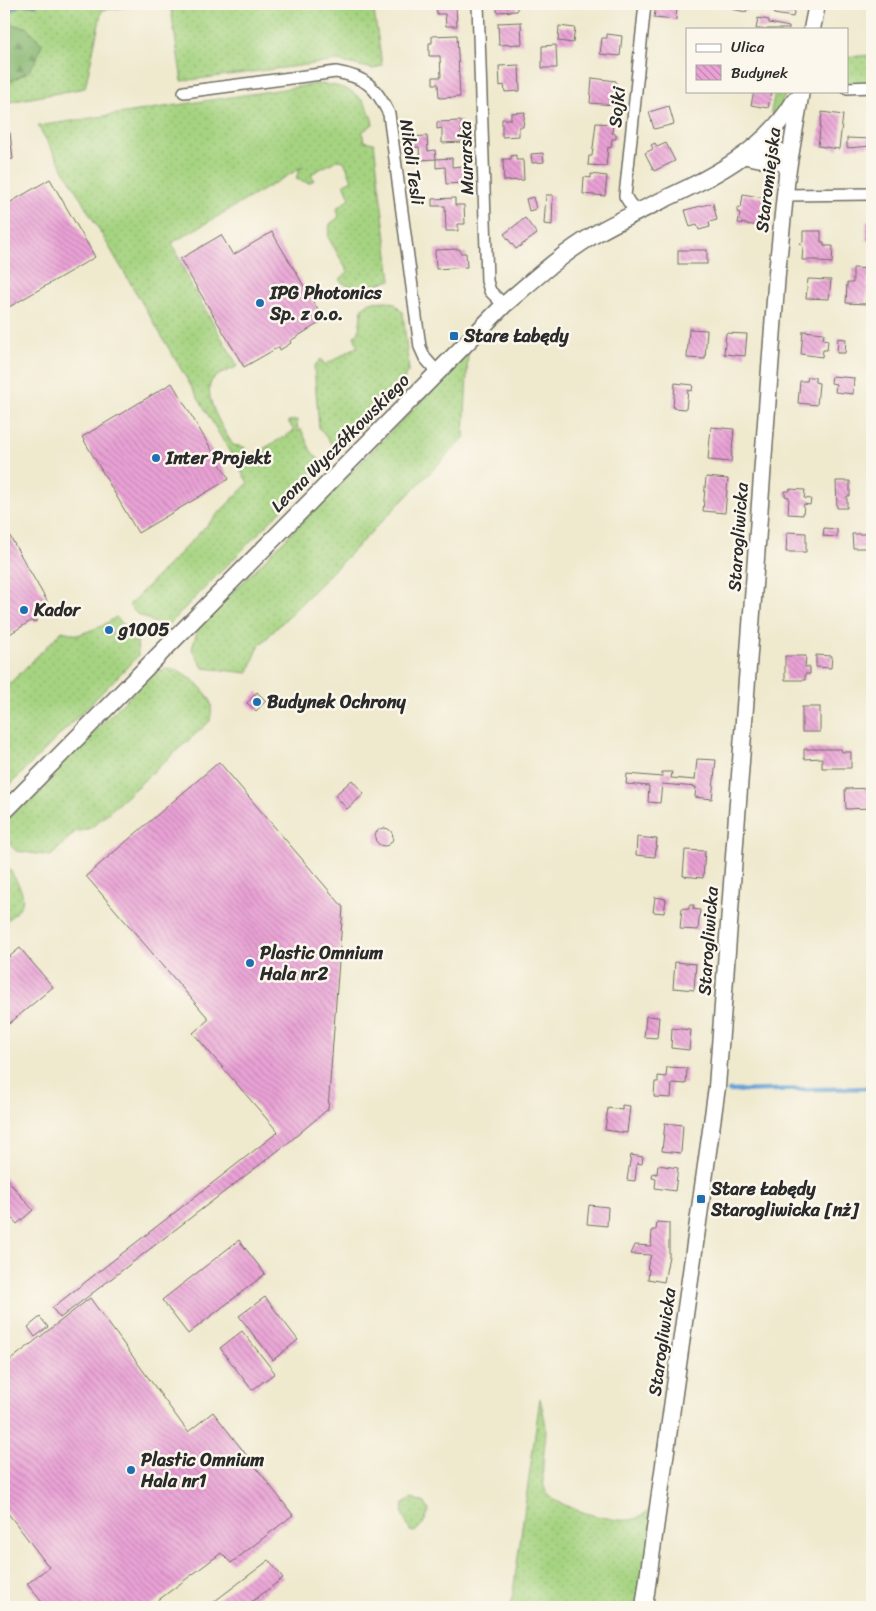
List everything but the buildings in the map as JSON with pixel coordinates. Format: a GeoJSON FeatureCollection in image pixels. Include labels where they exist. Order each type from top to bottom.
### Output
{"type":"FeatureCollection","features":[{"type":"Feature","properties":{"kind":"street","name":"Murarska"},"geometry":{"type":"LineString","coordinates":[[478,4],[487,281],[490,291],[504,305]]}},
{"type":"Feature","properties":{"kind":"street","name":"Sojki"},"geometry":{"type":"LineString","coordinates":[[635,212],[626,196],[646,4]]}},
{"type":"Feature","properties":{"kind":"street"},"geometry":{"type":"LineString","coordinates":[[812,28],[816,4]]}},
{"type":"Feature","properties":{"kind":"street","name":"Nikoli Tesli"},"geometry":{"type":"LineString","coordinates":[[184,92],[336,72],[355,75],[371,85],[382,99],[389,114],[420,347],[425,358],[438,373]]}},
{"type":"Feature","properties":{"kind":"street"},"geometry":{"type":"LineString","coordinates":[[848,88],[872,87]]}},
{"type":"Feature","properties":{"kind":"street","name":"Leona Wyczółkowskiego"},"geometry":{"type":"LineString","coordinates":[[4,812],[504,305],[568,252],[635,212],[704,179],[750,153],[781,122],[800,92]]}},
{"type":"Feature","properties":{"kind":"street","name":"Staromiejska"},"geometry":{"type":"LineString","coordinates":[[777,273],[784,195],[801,92]]}},
{"type":"Feature","properties":{"kind":"street"},"geometry":{"type":"LineString","coordinates":[[750,153],[765,146],[782,151],[789,162]]}},
{"type":"Feature","properties":{"kind":"street"},"geometry":{"type":"LineString","coordinates":[[784,195],[872,194]]}},
{"type":"Feature","properties":{"kind":"street","name":"Starogliwicka"},"geometry":{"type":"LineString","coordinates":[[644,1607],[717,1087],[777,273]]}},
{"type":"Feature","properties":{"kind":"green space"},"geometry":{"type":"Polygon","coordinates":[[[4,4],[155,4],[102,10],[85,88],[4,103],[4,85],[30,71],[32,34],[26,27],[14,25],[4,29],[4,4]]]}},
{"type":"Feature","properties":{"kind":"green space"},"geometry":{"type":"Polygon","coordinates":[[[170,4],[373,4],[382,65],[374,69],[337,61],[182,81],[170,4]]]}},
{"type":"Feature","properties":{"kind":"green space"},"geometry":{"type":"Polygon","coordinates":[[[14,25],[26,27],[42,44],[36,60],[29,70],[4,85],[4,29],[14,25]]]}},
{"type":"Feature","properties":{"kind":"green space"},"geometry":{"type":"Polygon","coordinates":[[[872,55],[872,84],[848,85],[848,57],[872,55]]]}},
{"type":"Feature","properties":{"kind":"green space"},"geometry":{"type":"Polygon","coordinates":[[[317,84],[337,86],[354,93],[366,106],[370,114],[373,124],[362,132],[364,141],[374,143],[391,280],[371,286],[357,287],[345,284],[339,280],[348,272],[328,237],[330,224],[339,217],[337,208],[350,198],[344,184],[352,180],[344,161],[337,160],[311,174],[314,180],[309,183],[296,179],[299,170],[304,166],[172,243],[191,285],[238,366],[215,377],[210,386],[215,413],[233,445],[244,447],[251,456],[294,431],[288,421],[297,420],[298,432],[301,429],[311,451],[325,466],[165,628],[136,613],[129,605],[248,483],[38,126],[317,84]]]}},
{"type":"Feature","properties":{"kind":"green space"},"geometry":{"type":"Polygon","coordinates":[[[775,92],[786,92],[781,105],[773,116],[771,112],[775,92]]]}},
{"type":"Feature","properties":{"kind":"green space"},"geometry":{"type":"Polygon","coordinates":[[[387,301],[394,303],[403,312],[409,371],[405,375],[404,386],[342,448],[333,446],[319,428],[314,366],[321,359],[325,365],[358,346],[354,336],[359,331],[362,308],[370,302],[387,301]]]}},
{"type":"Feature","properties":{"kind":"green space"},"geometry":{"type":"Polygon","coordinates":[[[468,353],[464,438],[259,646],[248,673],[203,668],[192,649],[198,628],[468,353]]]}},
{"type":"Feature","properties":{"kind":"green space"},"geometry":{"type":"Polygon","coordinates":[[[116,617],[137,638],[138,656],[4,791],[4,685],[11,682],[62,631],[78,635],[102,626],[116,617]]]}},
{"type":"Feature","properties":{"kind":"green space"},"geometry":{"type":"Polygon","coordinates":[[[165,669],[184,674],[200,687],[209,698],[211,704],[210,721],[91,828],[75,832],[51,856],[16,851],[7,837],[5,829],[7,820],[148,678],[165,669]]]}},
{"type":"Feature","properties":{"kind":"green space"},"geometry":{"type":"Polygon","coordinates":[[[4,864],[16,880],[23,899],[19,908],[4,923],[4,864]]]}},
{"type":"Feature","properties":{"kind":"green space"},"geometry":{"type":"Polygon","coordinates":[[[540,1398],[546,1428],[543,1480],[547,1493],[566,1506],[600,1517],[621,1520],[638,1518],[649,1511],[654,1505],[644,1607],[511,1607],[540,1398]]]}},
{"type":"Feature","properties":{"kind":"green space"},"geometry":{"type":"Polygon","coordinates":[[[412,1498],[425,1503],[429,1511],[423,1524],[415,1532],[410,1531],[402,1513],[404,1504],[412,1498]]]}},
{"type":"Feature","properties":{"kind":"water"},"geometry":{"type":"Polygon","coordinates":[[[4,4],[39,4],[36,6],[20,5],[4,19],[4,4]]]}},
{"type":"Feature","properties":{"kind":"waterway"},"geometry":{"type":"LineString","coordinates":[[729,1091],[872,1088]]}},
{"type":"Feature","properties":{"kind":"place","name":"IPG Photonics Sp. z o.o."},"geometry":{"type":"Point","coordinates":[260,303]}},
{"type":"Feature","properties":{"kind":"place","name":"Stare Łabędy"},"geometry":{"type":"Point","coordinates":[454,336]}},
{"type":"Feature","properties":{"kind":"place","name":"Inter Projekt"},"geometry":{"type":"Point","coordinates":[156,458]}},
{"type":"Feature","properties":{"kind":"place","name":"Kador"},"geometry":{"type":"Point","coordinates":[24,610]}},
{"type":"Feature","properties":{"kind":"place","name":"g1005"},"geometry":{"type":"Point","coordinates":[109,630]}},
{"type":"Feature","properties":{"kind":"place","name":"Budynek Ochrony"},"geometry":{"type":"Point","coordinates":[257,702]}},
{"type":"Feature","properties":{"kind":"place","name":"Plastic Omnium Hala nr2"},"geometry":{"type":"Point","coordinates":[250,963]}},
{"type":"Feature","properties":{"kind":"place","name":"Stare Łabędy Starogliwicka [nż]"},"geometry":{"type":"Point","coordinates":[701,1199]}},
{"type":"Feature","properties":{"kind":"place","name":"Plastic Omnium Hala nr1"},"geometry":{"type":"Point","coordinates":[131,1470]}}]}
